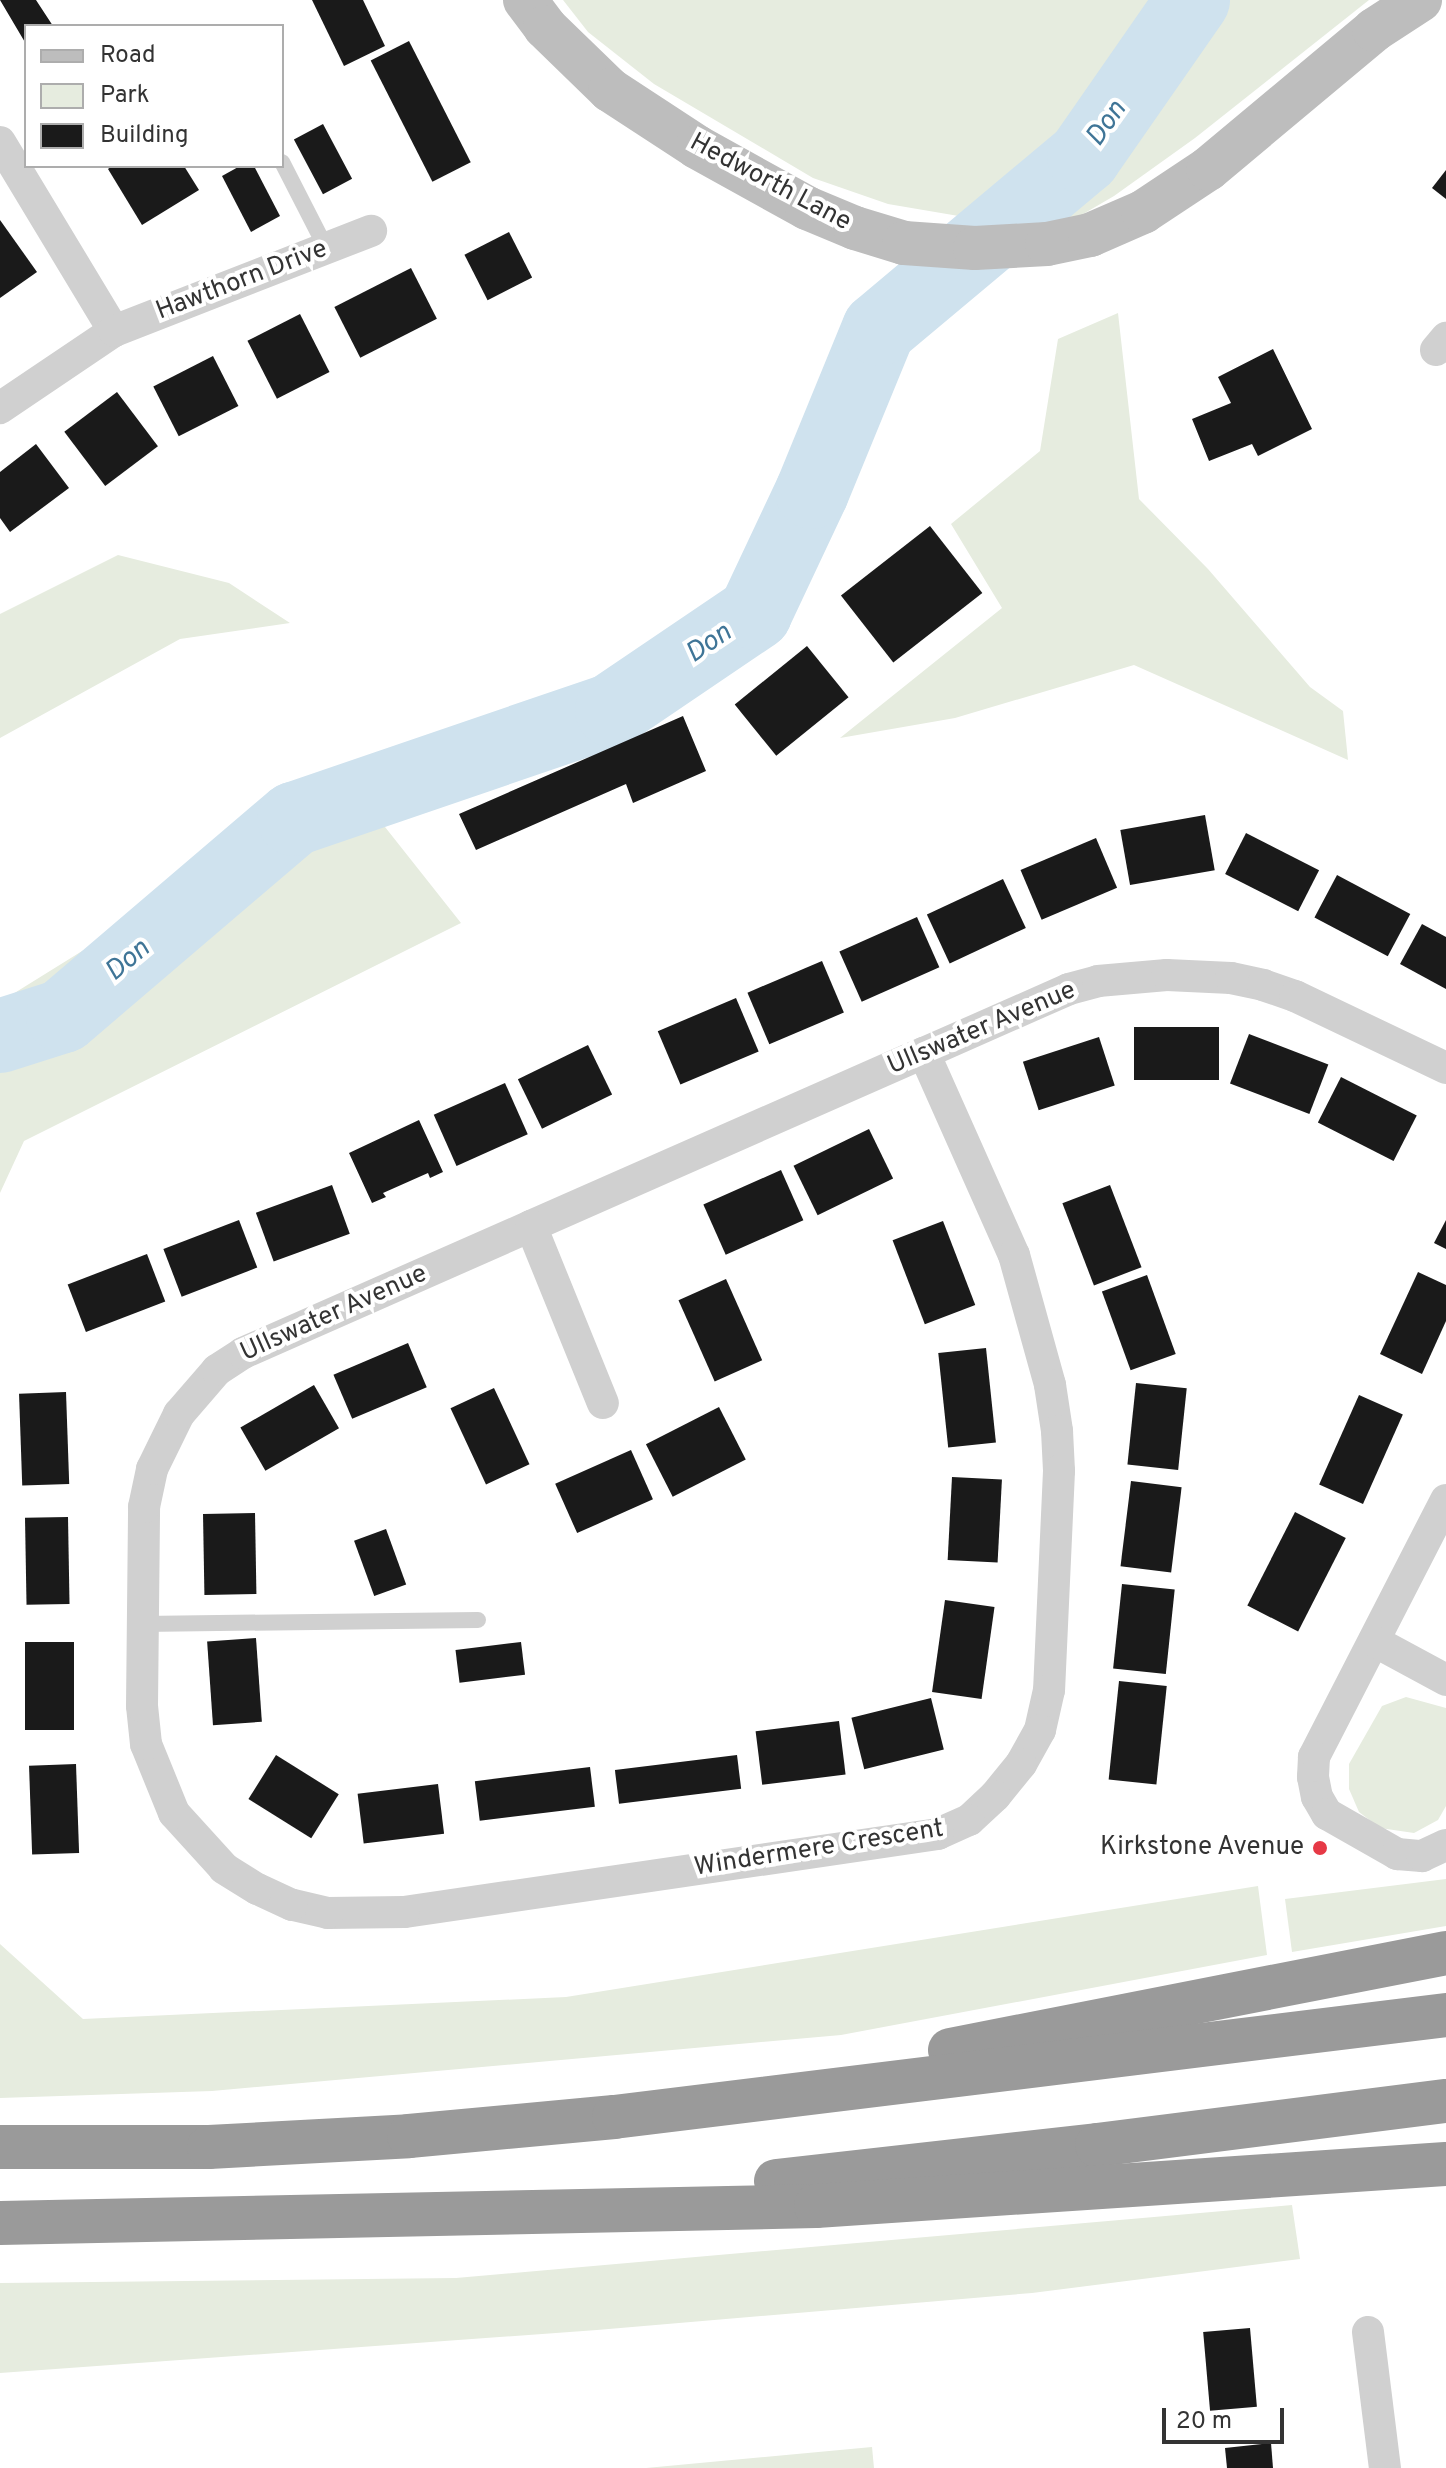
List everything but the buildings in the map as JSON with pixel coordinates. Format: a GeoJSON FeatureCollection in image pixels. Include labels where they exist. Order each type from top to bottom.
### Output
{"type":"FeatureCollection","features":[{"type":"Feature","properties":{"kind":"highway"},"geometry":{"type":"LineString","coordinates":[[614,2117],[1446,1953]]}},
{"type":"Feature","properties":{"kind":"highway"},"geometry":{"type":"LineString","coordinates":[[0,2147],[209,2147],[409,2136],[614,2117],[1446,2015]]}},
{"type":"Feature","properties":{"kind":"highway"},"geometry":{"type":"LineString","coordinates":[[499,2211],[1097,2145],[1446,2101]]}},
{"type":"Feature","properties":{"kind":"highway"},"geometry":{"type":"LineString","coordinates":[[0,2223],[244,2221],[499,2211],[816,2206],[1446,2164]]}},
{"type":"Feature","properties":{"kind":"street","name":"Hedworth Lane"},"geometry":{"type":"LineString","coordinates":[[525,0],[545,27],[610,90],[697,147],[807,208],[855,228],[904,243],[975,248],[1047,244],[1090,235],[1143,212],[1208,169],[1374,30],[1420,0]]}},
{"type":"Feature","properties":{"kind":"street"},"geometry":{"type":"LineString","coordinates":[[0,142],[114,331]]}},
{"type":"Feature","properties":{"kind":"street","name":"Hawthorn Drive"},"geometry":{"type":"LineString","coordinates":[[0,408],[114,331],[371,231]]}},
{"type":"Feature","properties":{"kind":"street","name":"Ullswater Avenue"},"geometry":{"type":"LineString","coordinates":[[174,1813],[146,1744],[142,1706],[144,1507],[152,1469],[179,1414],[196,1390],[217,1370],[243,1353],[1069,989],[1098,981],[1167,975],[1231,978],[1295,996],[1446,1068]]}},
{"type":"Feature","properties":{"kind":"street","name":"Windermere Crescent"},"geometry":{"type":"LineString","coordinates":[[174,1813],[215,1860],[257,1889],[292,1905],[363,1915],[938,1834],[969,1820],[995,1796],[1021,1764],[1040,1730],[1049,1690],[1059,1471],[1057,1431],[1036,1326],[1014,1255],[924,1053]]}},
{"type":"Feature","properties":{"kind":"street"},"geometry":{"type":"LineString","coordinates":[[531,1226],[603,1403]]}},
{"type":"Feature","properties":{"kind":"street"},"geometry":{"type":"LineString","coordinates":[[1446,1500],[1314,1757],[1317,1797],[1327,1814],[1397,1854],[1422,1856],[1446,1845]]}},
{"type":"Feature","properties":{"kind":"street"},"geometry":{"type":"LineString","coordinates":[[1374,1641],[1446,1680]]}},
{"type":"Feature","properties":{"kind":"street"},"geometry":{"type":"LineString","coordinates":[[1368,2332],[1385,2468]]}},
{"type":"Feature","properties":{"kind":"lane"},"geometry":{"type":"LineString","coordinates":[[284,166],[326,248]]}},
{"type":"Feature","properties":{"kind":"lane"},"geometry":{"type":"LineString","coordinates":[[142,1624],[478,1620]]}},
{"type":"Feature","properties":{"kind":"green space"},"geometry":{"type":"Polygon","coordinates":[[[563,0],[1369,0],[1195,138],[1114,196],[1078,217],[994,222],[888,204],[813,178],[654,84],[588,32],[563,0]]]}},
{"type":"Feature","properties":{"kind":"green space"},"geometry":{"type":"Polygon","coordinates":[[[1118,313],[1139,499],[1208,569],[1310,687],[1343,711],[1348,760],[1134,665],[955,718],[840,738],[1002,608],[951,524],[1040,451],[1058,339],[1118,313]]]}},
{"type":"Feature","properties":{"kind":"green space"},"geometry":{"type":"Polygon","coordinates":[[[118,555],[229,583],[290,623],[180,639],[0,738],[0,614],[118,555]]]}},
{"type":"Feature","properties":{"kind":"green space"},"geometry":{"type":"Polygon","coordinates":[[[351,784],[461,923],[24,1141],[0,1193],[0,1002],[351,784]]]}},
{"type":"Feature","properties":{"kind":"green space"},"geometry":{"type":"Polygon","coordinates":[[[1406,1697],[1446,1708],[1446,1806],[1438,1820],[1414,1833],[1380,1828],[1359,1812],[1349,1789],[1349,1764],[1382,1706],[1406,1697]]]}},
{"type":"Feature","properties":{"kind":"green space"},"geometry":{"type":"Polygon","coordinates":[[[1446,1879],[1446,1926],[1292,1952],[1285,1899],[1446,1879]]]}},
{"type":"Feature","properties":{"kind":"green space"},"geometry":{"type":"Polygon","coordinates":[[[1258,1886],[1267,1955],[841,2035],[212,2091],[0,2098],[0,1944],[83,2019],[566,1997],[1258,1886]]]}},
{"type":"Feature","properties":{"kind":"green space"},"geometry":{"type":"Polygon","coordinates":[[[1292,2205],[1300,2259],[1032,2293],[597,2330],[0,2373],[0,2283],[456,2278],[1292,2205]]]}},
{"type":"Feature","properties":{"kind":"green space"},"geometry":{"type":"Polygon","coordinates":[[[872,2447],[874,2468],[646,2468],[872,2447]]]}},
{"type":"Feature","properties":{"kind":"waterway","name":"Don"},"geometry":{"type":"LineString","coordinates":[[0,1036],[63,1016],[294,819],[612,710],[755,613],[812,492],[879,329],[1084,157],[1193,0]]}},
{"type":"Feature","properties":{"kind":"place","name":"Kirkstone Avenue"},"geometry":{"type":"Point","coordinates":[1320,1848]}}]}
